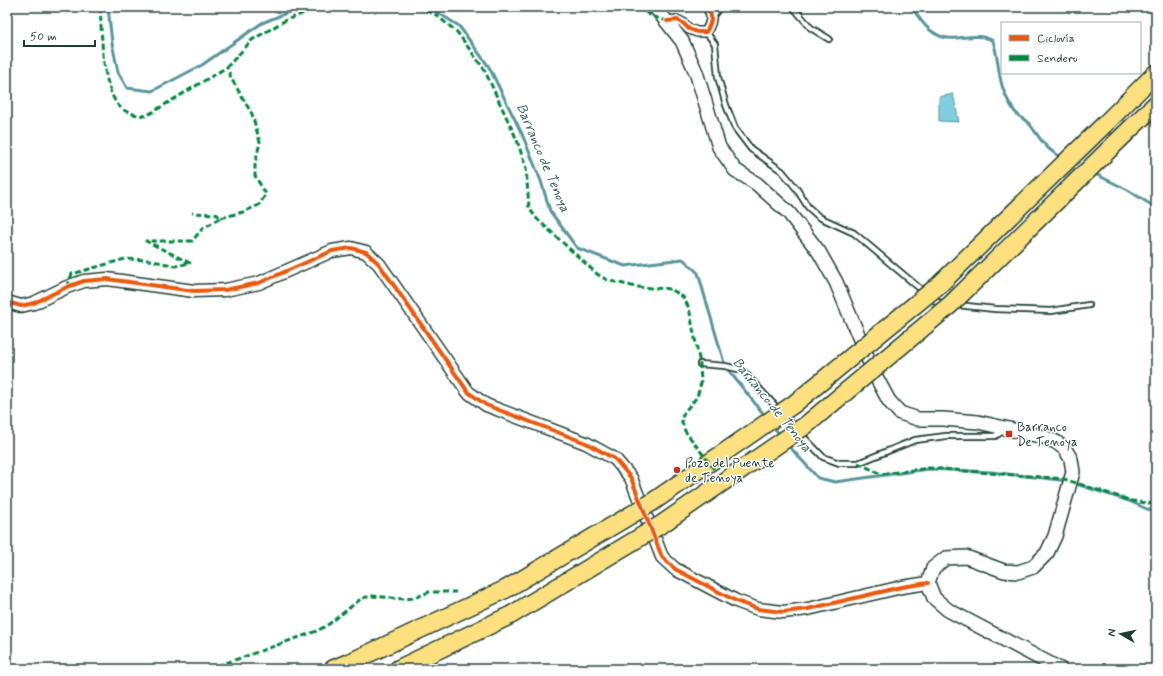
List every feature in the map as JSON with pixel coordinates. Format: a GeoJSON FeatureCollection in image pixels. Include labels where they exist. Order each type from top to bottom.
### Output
{"type":"FeatureCollection","features":[{"type":"Feature","properties":{"kind":"highway"},"geometry":{"type":"LineString","coordinates":[[333,669],[506,589],[651,503],[794,404],[939,285],[1156,73]]}},
{"type":"Feature","properties":{"kind":"highway"},"geometry":{"type":"LineString","coordinates":[[398,669],[511,615],[662,524],[806,425],[950,305],[1156,104]]}},
{"type":"Feature","properties":{"kind":"main road"},"geometry":{"type":"LineString","coordinates":[[655,7],[682,41],[696,72],[719,147],[735,170],[757,184],[789,213],[819,252],[836,282],[874,373],[889,401],[900,413],[918,419],[944,419],[978,422],[1044,437],[1056,442],[1064,449],[1071,459],[1073,472],[1055,536],[1047,553],[1033,567],[1018,572],[1004,571],[966,556],[946,558],[933,568],[928,583],[934,598],[948,610],[1060,669]]}},
{"type":"Feature","properties":{"kind":"street"},"geometry":{"type":"LineString","coordinates":[[667,22],[677,20],[689,29],[697,32],[706,32],[712,17],[708,7]]}},
{"type":"Feature","properties":{"kind":"street"},"geometry":{"type":"LineString","coordinates":[[7,302],[21,306],[34,303],[67,287],[84,281],[107,279],[194,291],[225,290],[259,283],[332,251],[351,248],[366,252],[379,264],[468,392],[486,405],[586,443],[615,459],[631,478],[662,557],[675,569],[736,600],[758,609],[783,612],[808,610],[902,587],[928,583]]}},
{"type":"Feature","properties":{"kind":"lane"},"geometry":{"type":"LineString","coordinates":[[712,17],[720,7]]}},
{"type":"Feature","properties":{"kind":"lane"},"geometry":{"type":"LineString","coordinates":[[793,7],[811,28],[829,39]]}},
{"type":"Feature","properties":{"kind":"lane"},"geometry":{"type":"LineString","coordinates":[[706,32],[715,44],[718,78],[726,105],[735,128],[750,149],[782,171],[796,188],[808,207],[819,217],[854,233],[936,302],[995,310],[1051,311],[1089,305]]}},
{"type":"Feature","properties":{"kind":"lane"},"geometry":{"type":"LineString","coordinates":[[700,364],[725,366],[742,370],[823,457],[839,463],[858,463],[915,440],[946,436],[995,436],[1008,428]]}},
{"type":"Feature","properties":{"kind":"water"},"geometry":{"type":"Polygon","coordinates":[[[953,94],[959,122],[939,121],[939,97],[953,94]]]}},
{"type":"Feature","properties":{"kind":"waterway","name":"Barranco de Tenoya"},"geometry":{"type":"LineString","coordinates":[[108,7],[112,43],[118,72],[127,88],[152,91],[202,65],[262,23],[301,7]]}},
{"type":"Feature","properties":{"kind":"waterway","name":"Barranco de Tenoya"},"geometry":{"type":"LineString","coordinates":[[429,7],[459,26],[489,67],[522,134],[541,181],[550,211],[577,248],[625,266],[683,259],[698,273],[725,366],[766,417]]}},
{"type":"Feature","properties":{"kind":"waterway"},"geometry":{"type":"LineString","coordinates":[[912,7],[925,25],[930,30],[942,37],[984,37],[993,41],[1002,85],[1005,94],[1015,112],[1029,124],[1048,148],[1063,158]]}},
{"type":"Feature","properties":{"kind":"waterway"},"geometry":{"type":"LineString","coordinates":[[1093,173],[1128,190],[1156,208]]}},
{"type":"Feature","properties":{"kind":"waterway","name":"Barranco de Tenoya"},"geometry":{"type":"LineString","coordinates":[[772,425],[781,436]]}},
{"type":"Feature","properties":{"kind":"waterway","name":"Barranco de Tenoya"},"geometry":{"type":"LineString","coordinates":[[788,445],[818,478],[835,482],[929,469],[991,472],[1068,481]]}},
{"type":"Feature","properties":{"kind":"waterway","name":"Barranco de Tenoya"},"geometry":{"type":"LineString","coordinates":[[1073,483],[1129,501],[1156,513]]}},
{"type":"Feature","properties":{"kind":"marked path"},"geometry":{"type":"LineString","coordinates":[[100,7],[103,58],[105,72],[112,96],[118,105],[127,112],[146,116],[227,67],[252,40],[286,20],[320,7]]}},
{"type":"Feature","properties":{"kind":"marked path"},"geometry":{"type":"LineString","coordinates":[[418,7],[436,15],[457,32],[484,69],[517,140],[526,168],[529,208],[537,219],[597,274],[607,280],[636,287],[671,289],[683,297],[689,308],[700,364],[701,383],[697,397],[685,411],[681,419],[685,431],[714,469]]}},
{"type":"Feature","properties":{"kind":"marked path"},"geometry":{"type":"LineString","coordinates":[[638,7],[651,16],[667,21]]}},
{"type":"Feature","properties":{"kind":"marked path"},"geometry":{"type":"LineString","coordinates":[[221,218],[243,212],[259,205],[266,194],[255,176],[255,164],[260,142],[252,114],[231,78],[227,67]]}},
{"type":"Feature","properties":{"kind":"marked path"},"geometry":{"type":"LineString","coordinates":[[67,287],[72,274],[125,259],[149,260],[176,266],[190,263],[146,241],[192,241],[203,228],[221,218],[216,214],[192,213]]}},
{"type":"Feature","properties":{"kind":"marked path"},"geometry":{"type":"LineString","coordinates":[[858,463],[881,474],[930,468],[1064,479],[1132,501],[1153,504],[1156,506]]}},
{"type":"Feature","properties":{"kind":"marked path"},"geometry":{"type":"LineString","coordinates":[[209,669],[317,631],[329,624],[362,598],[372,596],[404,599],[414,598],[429,592],[456,592]]}},
{"type":"Feature","properties":{"kind":"cycle path"},"geometry":{"type":"LineString","coordinates":[[667,21],[677,20],[689,29],[697,32],[706,32],[711,20],[707,7]]}},
{"type":"Feature","properties":{"kind":"cycle path"},"geometry":{"type":"LineString","coordinates":[[7,302],[21,306],[34,303],[67,287],[84,281],[107,279],[194,291],[225,290],[259,283],[332,251],[351,248],[366,252],[379,264],[468,392],[486,405],[586,443],[615,459],[631,478],[662,557],[675,569],[736,601],[758,609],[783,612],[808,609],[902,587],[928,583]]}},
{"type":"Feature","properties":{"kind":"place","name":"Barranco De Tenoya"},"geometry":{"type":"Point","coordinates":[1009,434]}},
{"type":"Feature","properties":{"kind":"place","name":"Pozo del Puente de Tenoya"},"geometry":{"type":"Point","coordinates":[677,470]}}]}
